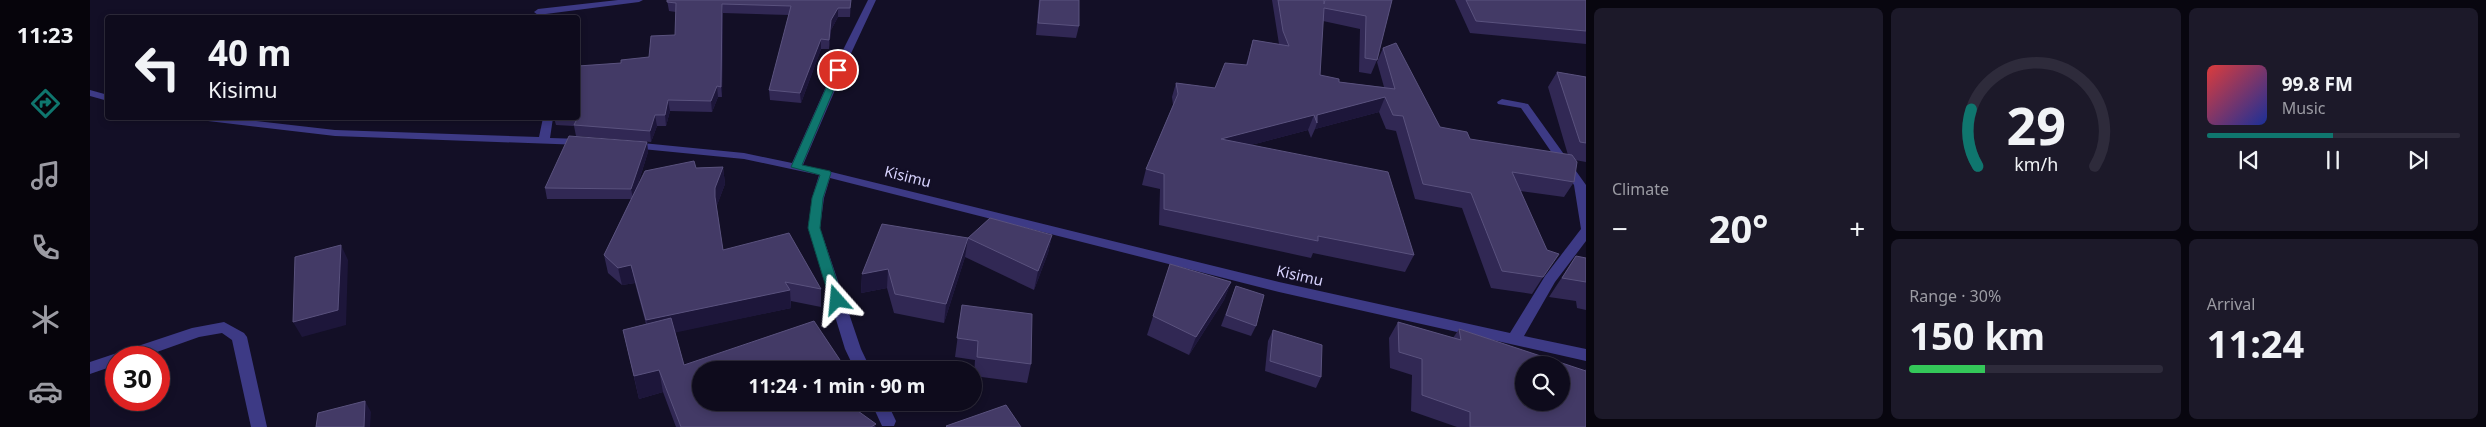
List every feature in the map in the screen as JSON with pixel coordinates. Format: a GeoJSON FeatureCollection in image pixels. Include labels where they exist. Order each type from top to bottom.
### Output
{"type":"FeatureCollection","features":[{"type":"Feature","properties":{"kind":"street"},"geometry":{"type":"LineString","coordinates":[[536,0],[538,15],[639,0]]}},
{"type":"Feature","properties":{"kind":"street"},"geometry":{"type":"LineString","coordinates":[[796,167],[817,122],[849,43],[872,0]]}},
{"type":"Feature","properties":{"kind":"street"},"geometry":{"type":"LineString","coordinates":[[90,93],[105,97]]}},
{"type":"Feature","properties":{"kind":"street"},"geometry":{"type":"LineString","coordinates":[[1502,102],[1524,106],[1580,185],[1586,227]]}},
{"type":"Feature","properties":{"kind":"street"},"geometry":{"type":"LineString","coordinates":[[225,120],[335,133],[591,142]]}},
{"type":"Feature","properties":{"kind":"street"},"geometry":{"type":"LineString","coordinates":[[544,139],[548,120]]}},
{"type":"Feature","properties":{"kind":"street","name":"Kisimu"},"geometry":{"type":"LineString","coordinates":[[619,144],[744,156],[826,173],[1279,287],[1586,355]]}},
{"type":"Feature","properties":{"kind":"street"},"geometry":{"type":"LineString","coordinates":[[826,173],[818,198],[814,228],[853,349],[859,361]]}},
{"type":"Feature","properties":{"kind":"street"},"geometry":{"type":"LineString","coordinates":[[1514,339],[1550,279],[1586,232]]}},
{"type":"Feature","properties":{"kind":"street"},"geometry":{"type":"LineString","coordinates":[[156,346],[197,332],[224,327],[239,337],[259,427]]}},
{"type":"Feature","properties":{"kind":"street"},"geometry":{"type":"LineString","coordinates":[[90,368],[105,363]]}},
{"type":"Feature","properties":{"kind":"street"},"geometry":{"type":"LineString","coordinates":[[883,411],[888,421]]}},
{"type":"Feature","properties":{"kind":"building"},"geometry":{"type":"Polygon","coordinates":[[[667,0],[851,0],[850,8],[838,8],[831,20],[829,40],[821,39],[800,93],[769,90],[791,6],[722,4],[721,87],[717,86],[711,101],[668,100],[665,115],[655,115],[650,131],[574,125],[576,120],[580,120],[580,66],[621,63],[621,60],[649,57],[651,36],[675,35],[676,3],[667,2],[667,0]]]}},
{"type":"Feature","properties":{"kind":"building"},"geometry":{"type":"Polygon","coordinates":[[[1040,0],[1079,0],[1079,26],[1038,23],[1040,0]]]}},
{"type":"Feature","properties":{"kind":"building"},"geometry":{"type":"Polygon","coordinates":[[[1278,0],[1324,0],[1324,4],[1325,0],[1392,0],[1377,60],[1365,58],[1366,16],[1324,8],[1320,75],[1339,79],[1339,82],[1395,89],[1383,48],[1396,43],[1440,127],[1467,132],[1470,139],[1572,155],[1577,162],[1574,182],[1512,172],[1547,250],[1559,254],[1543,277],[1502,271],[1471,193],[1423,184],[1403,116],[1393,115],[1385,97],[1317,115],[1317,123],[1314,115],[1221,139],[1388,172],[1414,255],[1318,236],[1318,241],[1164,209],[1164,174],[1146,169],[1178,94],[1176,83],[1215,88],[1225,63],[1247,65],[1253,40],[1289,46],[1283,31],[1278,0]]]}},
{"type":"Feature","properties":{"kind":"building"},"geometry":{"type":"Polygon","coordinates":[[[1466,0],[1586,0],[1586,31],[1476,21],[1466,0]]]}},
{"type":"Feature","properties":{"kind":"building"},"geometry":{"type":"Polygon","coordinates":[[[1557,72],[1586,77],[1586,143],[1580,142],[1557,72]]]}},
{"type":"Feature","properties":{"kind":"building"},"geometry":{"type":"Polygon","coordinates":[[[569,136],[647,142],[631,189],[545,188],[569,136]]]}},
{"type":"Feature","properties":{"kind":"building"},"geometry":{"type":"Polygon","coordinates":[[[694,161],[696,168],[723,167],[715,188],[715,197],[723,250],[789,233],[821,289],[785,282],[790,290],[646,320],[631,265],[618,268],[604,255],[645,171],[694,161]]]}},
{"type":"Feature","properties":{"kind":"building"},"geometry":{"type":"Polygon","coordinates":[[[990,218],[1052,235],[1038,271],[968,238],[990,218]]]}},
{"type":"Feature","properties":{"kind":"building"},"geometry":{"type":"Polygon","coordinates":[[[882,224],[968,238],[946,304],[895,294],[888,269],[862,274],[882,224]]]}},
{"type":"Feature","properties":{"kind":"building"},"geometry":{"type":"Polygon","coordinates":[[[341,245],[338,310],[293,322],[295,257],[341,245]]]}},
{"type":"Feature","properties":{"kind":"building"},"geometry":{"type":"Polygon","coordinates":[[[1576,256],[1586,258],[1586,282],[1562,278],[1576,256]]]}},
{"type":"Feature","properties":{"kind":"building"},"geometry":{"type":"Polygon","coordinates":[[[1170,264],[1231,282],[1196,337],[1153,316],[1170,264]]]}},
{"type":"Feature","properties":{"kind":"building"},"geometry":{"type":"Polygon","coordinates":[[[1236,286],[1264,295],[1256,326],[1226,315],[1236,286]]]}},
{"type":"Feature","properties":{"kind":"building"},"geometry":{"type":"Polygon","coordinates":[[[962,305],[1032,314],[1031,364],[977,357],[978,341],[957,338],[962,305]]]}},
{"type":"Feature","properties":{"kind":"building"},"geometry":{"type":"Polygon","coordinates":[[[671,318],[684,365],[692,362],[692,411],[858,411],[876,424],[871,427],[681,427],[659,370],[634,376],[623,330],[671,318]]]}},
{"type":"Feature","properties":{"kind":"building"},"geometry":{"type":"Polygon","coordinates":[[[814,321],[841,361],[696,361],[814,321]]]}},
{"type":"Feature","properties":{"kind":"building"},"geometry":{"type":"Polygon","coordinates":[[[1398,322],[1461,340],[1459,329],[1541,356],[1515,356],[1515,411],[1570,411],[1570,366],[1586,371],[1586,427],[1470,427],[1470,412],[1422,395],[1422,359],[1399,352],[1398,322]]]}},
{"type":"Feature","properties":{"kind":"building"},"geometry":{"type":"Polygon","coordinates":[[[1273,330],[1322,345],[1321,377],[1270,361],[1273,330]]]}},
{"type":"Feature","properties":{"kind":"building"},"geometry":{"type":"Polygon","coordinates":[[[365,401],[364,427],[316,427],[318,413],[365,401]]]}},
{"type":"Feature","properties":{"kind":"building"},"geometry":{"type":"Polygon","coordinates":[[[1006,405],[1021,427],[946,426],[1006,405]]]}},
{"type":"Feature","properties":{"kind":"route"},"geometry":{"type":"LineString","coordinates":[[837,300],[814,228],[818,198],[826,173],[796,167],[838,70]]}}]}
